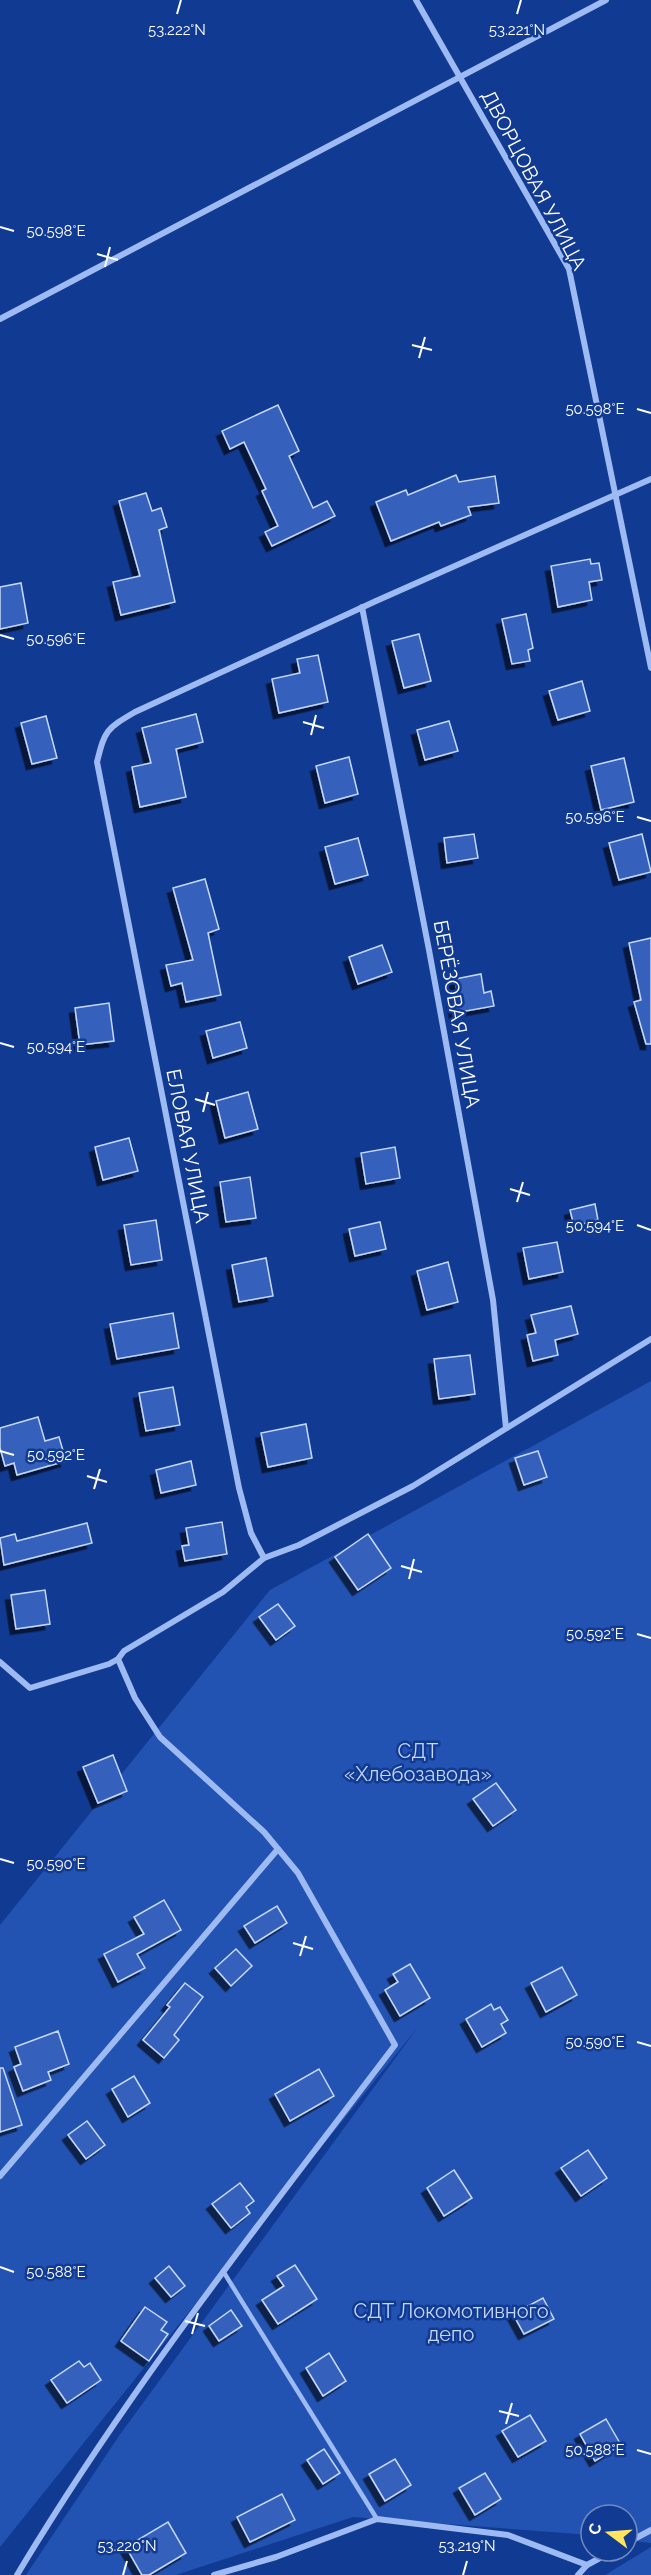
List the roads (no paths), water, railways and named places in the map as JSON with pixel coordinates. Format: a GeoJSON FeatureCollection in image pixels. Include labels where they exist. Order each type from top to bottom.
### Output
{"type":"FeatureCollection","features":[{"type":"Feature","properties":{"kind":"street","name":"ДВОРЦОВАЯ УЛИЦА"},"geometry":{"type":"LineString","coordinates":[[416,0],[568,269],[651,668]]}},
{"type":"Feature","properties":{"kind":"street"},"geometry":{"type":"LineString","coordinates":[[0,319],[606,0]]}},
{"type":"Feature","properties":{"kind":"street"},"geometry":{"type":"LineString","coordinates":[[362,607],[651,479]]}},
{"type":"Feature","properties":{"kind":"street","name":"ЕЛОВАЯ УЛИЦА"},"geometry":{"type":"LineString","coordinates":[[264,1558],[251,1533],[230,1442],[97,762],[103,737],[111,726],[135,712],[362,607]]}},
{"type":"Feature","properties":{"kind":"street","name":"БЕРЁЗОВАЯ УЛИЦА"},"geometry":{"type":"LineString","coordinates":[[362,607],[429,950],[493,1300],[506,1428]]}},
{"type":"Feature","properties":{"kind":"street"},"geometry":{"type":"LineString","coordinates":[[0,1662],[30,1688],[109,1664],[118,1659],[124,1651],[223,1592],[264,1558],[299,1545],[413,1486],[651,1340]]}},
{"type":"Feature","properties":{"kind":"street"},"geometry":{"type":"LineString","coordinates":[[16,2575],[56,2510],[223,2271],[395,2045],[298,1873],[257,1825],[160,1737],[135,1698],[118,1659]]}},
{"type":"Feature","properties":{"kind":"street"},"geometry":{"type":"LineString","coordinates":[[0,2176],[278,1850]]}},
{"type":"Feature","properties":{"kind":"street"},"geometry":{"type":"LineString","coordinates":[[214,2575],[276,2557],[377,2519],[508,2535],[587,2565]]}},
{"type":"Feature","properties":{"kind":"street"},"geometry":{"type":"LineString","coordinates":[[578,2575],[591,2563]]}},
{"type":"Feature","properties":{"kind":"lane"},"geometry":{"type":"LineString","coordinates":[[223,2271],[377,2519]]}},
{"type":"Feature","properties":{"kind":"park label","name":"СДТ «Хлебозавода»"},"geometry":{"type":"Point","coordinates":[418,1762]}},
{"type":"Feature","properties":{"kind":"park label","name":"СДТ Локомотивного депо"},"geometry":{"type":"Point","coordinates":[451,2322]}}]}
